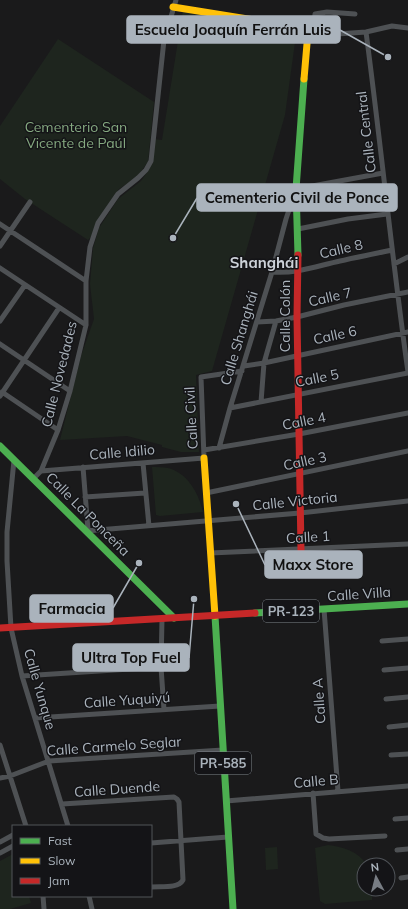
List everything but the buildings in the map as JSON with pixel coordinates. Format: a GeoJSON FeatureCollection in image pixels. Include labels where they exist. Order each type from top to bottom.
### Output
{"type":"FeatureCollection","features":[{"type":"Feature","properties":{"kind":"main road"},"geometry":{"type":"LineString","coordinates":[[175,3],[305,28],[308,34]]}},
{"type":"Feature","properties":{"kind":"main road","name":"Calle Colón"},"geometry":{"type":"LineString","coordinates":[[301,550],[298,229],[296,189],[301,106],[308,34]]}},
{"type":"Feature","properties":{"kind":"main road","name":"Calle La Ponceña"},"geometry":{"type":"LineString","coordinates":[[0,446],[174,618]]}},
{"type":"Feature","properties":{"kind":"main road","name":"PR-585"},"geometry":{"type":"LineString","coordinates":[[204,458],[233,909]]}},
{"type":"Feature","properties":{"kind":"main road","name":"Calle Villa"},"geometry":{"type":"LineString","coordinates":[[0,628],[408,604]]}},
{"type":"Feature","properties":{"kind":"street","name":"Calle Novedades"},"geometry":{"type":"LineString","coordinates":[[34,478],[41,471],[58,430],[70,390],[86,325],[86,281],[90,247],[98,223],[118,194],[146,170],[151,161],[164,40],[175,3]]}},
{"type":"Feature","properties":{"kind":"street"},"geometry":{"type":"LineString","coordinates":[[308,34],[314,24],[315,14],[327,12],[355,14]]}},
{"type":"Feature","properties":{"kind":"street"},"geometry":{"type":"LineString","coordinates":[[308,34],[366,32],[392,26],[408,28]]}},
{"type":"Feature","properties":{"kind":"street","name":"Calle Central"},"geometry":{"type":"LineString","coordinates":[[366,32],[397,294],[405,333],[408,373]]}},
{"type":"Feature","properties":{"kind":"street"},"geometry":{"type":"LineString","coordinates":[[296,189],[383,172]]}},
{"type":"Feature","properties":{"kind":"street","name":"Calle Shanghái"},"geometry":{"type":"LineString","coordinates":[[219,448],[296,189]]}},
{"type":"Feature","properties":{"kind":"street"},"geometry":{"type":"LineString","coordinates":[[0,246],[30,202]]}},
{"type":"Feature","properties":{"kind":"street"},"geometry":{"type":"LineString","coordinates":[[298,229],[348,219],[387,214]]}},
{"type":"Feature","properties":{"kind":"street"},"geometry":{"type":"LineString","coordinates":[[0,224],[86,281]]}},
{"type":"Feature","properties":{"kind":"street","name":"Calle 8"},"geometry":{"type":"LineString","coordinates":[[272,272],[284,273],[298,271],[341,260],[392,250]]}},
{"type":"Feature","properties":{"kind":"street"},"geometry":{"type":"LineString","coordinates":[[394,264],[408,257]]}},
{"type":"Feature","properties":{"kind":"street"},"geometry":{"type":"LineString","coordinates":[[0,268],[86,325]]}},
{"type":"Feature","properties":{"kind":"street"},"geometry":{"type":"LineString","coordinates":[[0,321],[25,285]]}},
{"type":"Feature","properties":{"kind":"street","name":"Calle 7"},"geometry":{"type":"LineString","coordinates":[[257,322],[276,321],[298,317],[344,305],[408,292]]}},
{"type":"Feature","properties":{"kind":"street"},"geometry":{"type":"LineString","coordinates":[[58,430],[1,394],[59,308]]}},
{"type":"Feature","properties":{"kind":"street"},"geometry":{"type":"LineString","coordinates":[[261,402],[264,363],[276,321]]}},
{"type":"Feature","properties":{"kind":"street","name":"Calle 6"},"geometry":{"type":"LineString","coordinates":[[201,377],[405,333]]}},
{"type":"Feature","properties":{"kind":"street"},"geometry":{"type":"LineString","coordinates":[[0,344],[70,390]]}},
{"type":"Feature","properties":{"kind":"street","name":"Calle 5"},"geometry":{"type":"LineString","coordinates":[[230,408],[408,373]]}},
{"type":"Feature","properties":{"kind":"street","name":"Calle Civil"},"geometry":{"type":"LineString","coordinates":[[201,377],[204,458]]}},
{"type":"Feature","properties":{"kind":"street","name":"Calle 4"},"geometry":{"type":"LineString","coordinates":[[204,450],[299,434],[408,413]]}},
{"type":"Feature","properties":{"kind":"street","name":"Calle 3"},"geometry":{"type":"LineString","coordinates":[[206,493],[408,451]]}},
{"type":"Feature","properties":{"kind":"street","name":"Calle Idilio"},"geometry":{"type":"LineString","coordinates":[[41,471],[204,458]]}},
{"type":"Feature","properties":{"kind":"street","name":"Calle Yunque"},"geometry":{"type":"LineString","coordinates":[[14,460],[7,532],[7,562],[11,628],[22,676],[68,825]]}},
{"type":"Feature","properties":{"kind":"street"},"geometry":{"type":"LineString","coordinates":[[143,463],[149,526]]}},
{"type":"Feature","properties":{"kind":"street"},"geometry":{"type":"LineString","coordinates":[[83,467],[87,531]]}},
{"type":"Feature","properties":{"kind":"street"},"geometry":{"type":"LineString","coordinates":[[85,497],[145,493]]}},
{"type":"Feature","properties":{"kind":"street","name":"Calle Victoria"},"geometry":{"type":"LineString","coordinates":[[87,531],[208,522],[408,500]]}},
{"type":"Feature","properties":{"kind":"street","name":"Calle 1"},"geometry":{"type":"LineString","coordinates":[[210,553],[408,544]]}},
{"type":"Feature","properties":{"kind":"street","name":"Calle A"},"geometry":{"type":"LineString","coordinates":[[324,609],[338,791]]}},
{"type":"Feature","properties":{"kind":"street"},"geometry":{"type":"LineString","coordinates":[[162,619],[161,667],[164,710]]}},
{"type":"Feature","properties":{"kind":"street"},"geometry":{"type":"LineString","coordinates":[[382,641],[408,639]]}},
{"type":"Feature","properties":{"kind":"street"},"geometry":{"type":"LineString","coordinates":[[22,676],[161,667]]}},
{"type":"Feature","properties":{"kind":"street"},"geometry":{"type":"LineString","coordinates":[[384,670],[408,668]]}},
{"type":"Feature","properties":{"kind":"street"},"geometry":{"type":"LineString","coordinates":[[386,699],[408,697]]}},
{"type":"Feature","properties":{"kind":"street","name":"Calle Yuquiyú"},"geometry":{"type":"LineString","coordinates":[[36,718],[220,706]]}},
{"type":"Feature","properties":{"kind":"street"},"geometry":{"type":"LineString","coordinates":[[389,727],[408,725]]}},
{"type":"Feature","properties":{"kind":"street"},"geometry":{"type":"LineString","coordinates":[[0,745],[26,825]]}},
{"type":"Feature","properties":{"kind":"street","name":"Calle Carmelo Seglar"},"geometry":{"type":"LineString","coordinates":[[0,778],[10,776],[49,761],[223,750]]}},
{"type":"Feature","properties":{"kind":"street"},"geometry":{"type":"LineString","coordinates":[[391,755],[408,754]]}},
{"type":"Feature","properties":{"kind":"street","name":"Calle B"},"geometry":{"type":"LineString","coordinates":[[226,801],[408,786]]}},
{"type":"Feature","properties":{"kind":"street"},"geometry":{"type":"LineString","coordinates":[[313,793],[316,834],[323,838],[329,839],[385,836]]}},
{"type":"Feature","properties":{"kind":"street","name":"Calle Duende"},"geometry":{"type":"LineString","coordinates":[[62,804],[176,798],[179,802],[182,882],[177,885],[152,887]]}},
{"type":"Feature","properties":{"kind":"street"},"geometry":{"type":"LineString","coordinates":[[395,819],[408,818]]}},
{"type":"Feature","properties":{"kind":"street"},"geometry":{"type":"LineString","coordinates":[[0,842],[12,836]]}},
{"type":"Feature","properties":{"kind":"street"},"geometry":{"type":"LineString","coordinates":[[152,843],[228,837]]}},
{"type":"Feature","properties":{"kind":"street"},"geometry":{"type":"LineString","coordinates":[[0,853],[12,847]]}},
{"type":"Feature","properties":{"kind":"street"},"geometry":{"type":"LineString","coordinates":[[397,850],[408,849]]}},
{"type":"Feature","properties":{"kind":"street"},"geometry":{"type":"LineString","coordinates":[[401,878],[408,877]]}},
{"type":"Feature","properties":{"kind":"street"},"geometry":{"type":"LineString","coordinates":[[43,897],[44,909]]}},
{"type":"Feature","properties":{"kind":"street"},"geometry":{"type":"LineString","coordinates":[[89,897],[92,909]]}},
{"type":"Feature","properties":{"kind":"green space"},"geometry":{"type":"Polygon","coordinates":[[[183,10],[297,28],[285,115],[212,371],[196,375],[199,452],[181,452],[162,447],[162,445],[127,436],[60,440],[81,356],[94,319],[90,284],[93,248],[99,228],[118,199],[141,181],[148,171],[154,139],[162,140],[183,10]]]}},
{"type":"Feature","properties":{"kind":"green space","name":"Cementerio San Vicente de Paúl"},"geometry":{"type":"Polygon","coordinates":[[[58,39],[154,102],[148,162],[137,177],[119,189],[97,221],[91,237],[88,240],[25,199],[0,179],[0,126],[58,39]]]}},
{"type":"Feature","properties":{"kind":"green space"},"geometry":{"type":"Polygon","coordinates":[[[152,467],[168,468],[181,474],[187,479],[199,498],[203,512],[160,516],[156,515],[152,467]]]}},
{"type":"Feature","properties":{"kind":"green space"},"geometry":{"type":"Polygon","coordinates":[[[328,845],[339,847],[350,850],[359,856],[360,857],[356,857],[356,897],[372,897],[372,900],[325,904],[320,901],[315,848],[328,845]]]}},
{"type":"Feature","properties":{"kind":"green space"},"geometry":{"type":"Polygon","coordinates":[[[277,847],[278,869],[266,870],[265,848],[277,847]]]}},
{"type":"Feature","properties":{"kind":"green space"},"geometry":{"type":"Polygon","coordinates":[[[12,855],[12,897],[29,897],[31,903],[10,909],[0,909],[0,861],[12,855]]]}},
{"type":"Feature","properties":{"kind":"traffic: fast"},"geometry":{"type":"LineString","coordinates":[[298,255],[296,189],[304,79]]}},
{"type":"Feature","properties":{"kind":"traffic: fast"},"geometry":{"type":"LineString","coordinates":[[0,446],[174,618]]}},
{"type":"Feature","properties":{"kind":"traffic: fast"},"geometry":{"type":"LineString","coordinates":[[255,613],[408,604]]}},
{"type":"Feature","properties":{"kind":"traffic: fast"},"geometry":{"type":"LineString","coordinates":[[215,616],[233,909]]}},
{"type":"Feature","properties":{"kind":"traffic: slow"},"geometry":{"type":"LineString","coordinates":[[173,7],[305,28],[308,32],[304,79]]}},
{"type":"Feature","properties":{"kind":"traffic: slow"},"geometry":{"type":"LineString","coordinates":[[204,458],[215,616]]}},
{"type":"Feature","properties":{"kind":"traffic: jam"},"geometry":{"type":"LineString","coordinates":[[298,255],[297,317],[301,550]]}},
{"type":"Feature","properties":{"kind":"traffic: jam"},"geometry":{"type":"LineString","coordinates":[[0,628],[255,613]]}},
{"type":"Feature","properties":{"kind":"place","name":"Escuela Joaquín Ferrán Luis"},"geometry":{"type":"Point","coordinates":[388,57]}},
{"type":"Feature","properties":{"kind":"place","name":"Cementerio Civil de Ponce"},"geometry":{"type":"Point","coordinates":[173,238]}},
{"type":"Feature","properties":{"kind":"place","name":"Maxx Store"},"geometry":{"type":"Point","coordinates":[236,504]}},
{"type":"Feature","properties":{"kind":"place","name":"Farmacia"},"geometry":{"type":"Point","coordinates":[139,563]}},
{"type":"Feature","properties":{"kind":"place","name":"Ultra Top Fuel"},"geometry":{"type":"Point","coordinates":[194,599]}},
{"type":"Feature","properties":{"kind":"district","name":"Shanghái"},"geometry":{"type":"Point","coordinates":[264,262]}}]}
